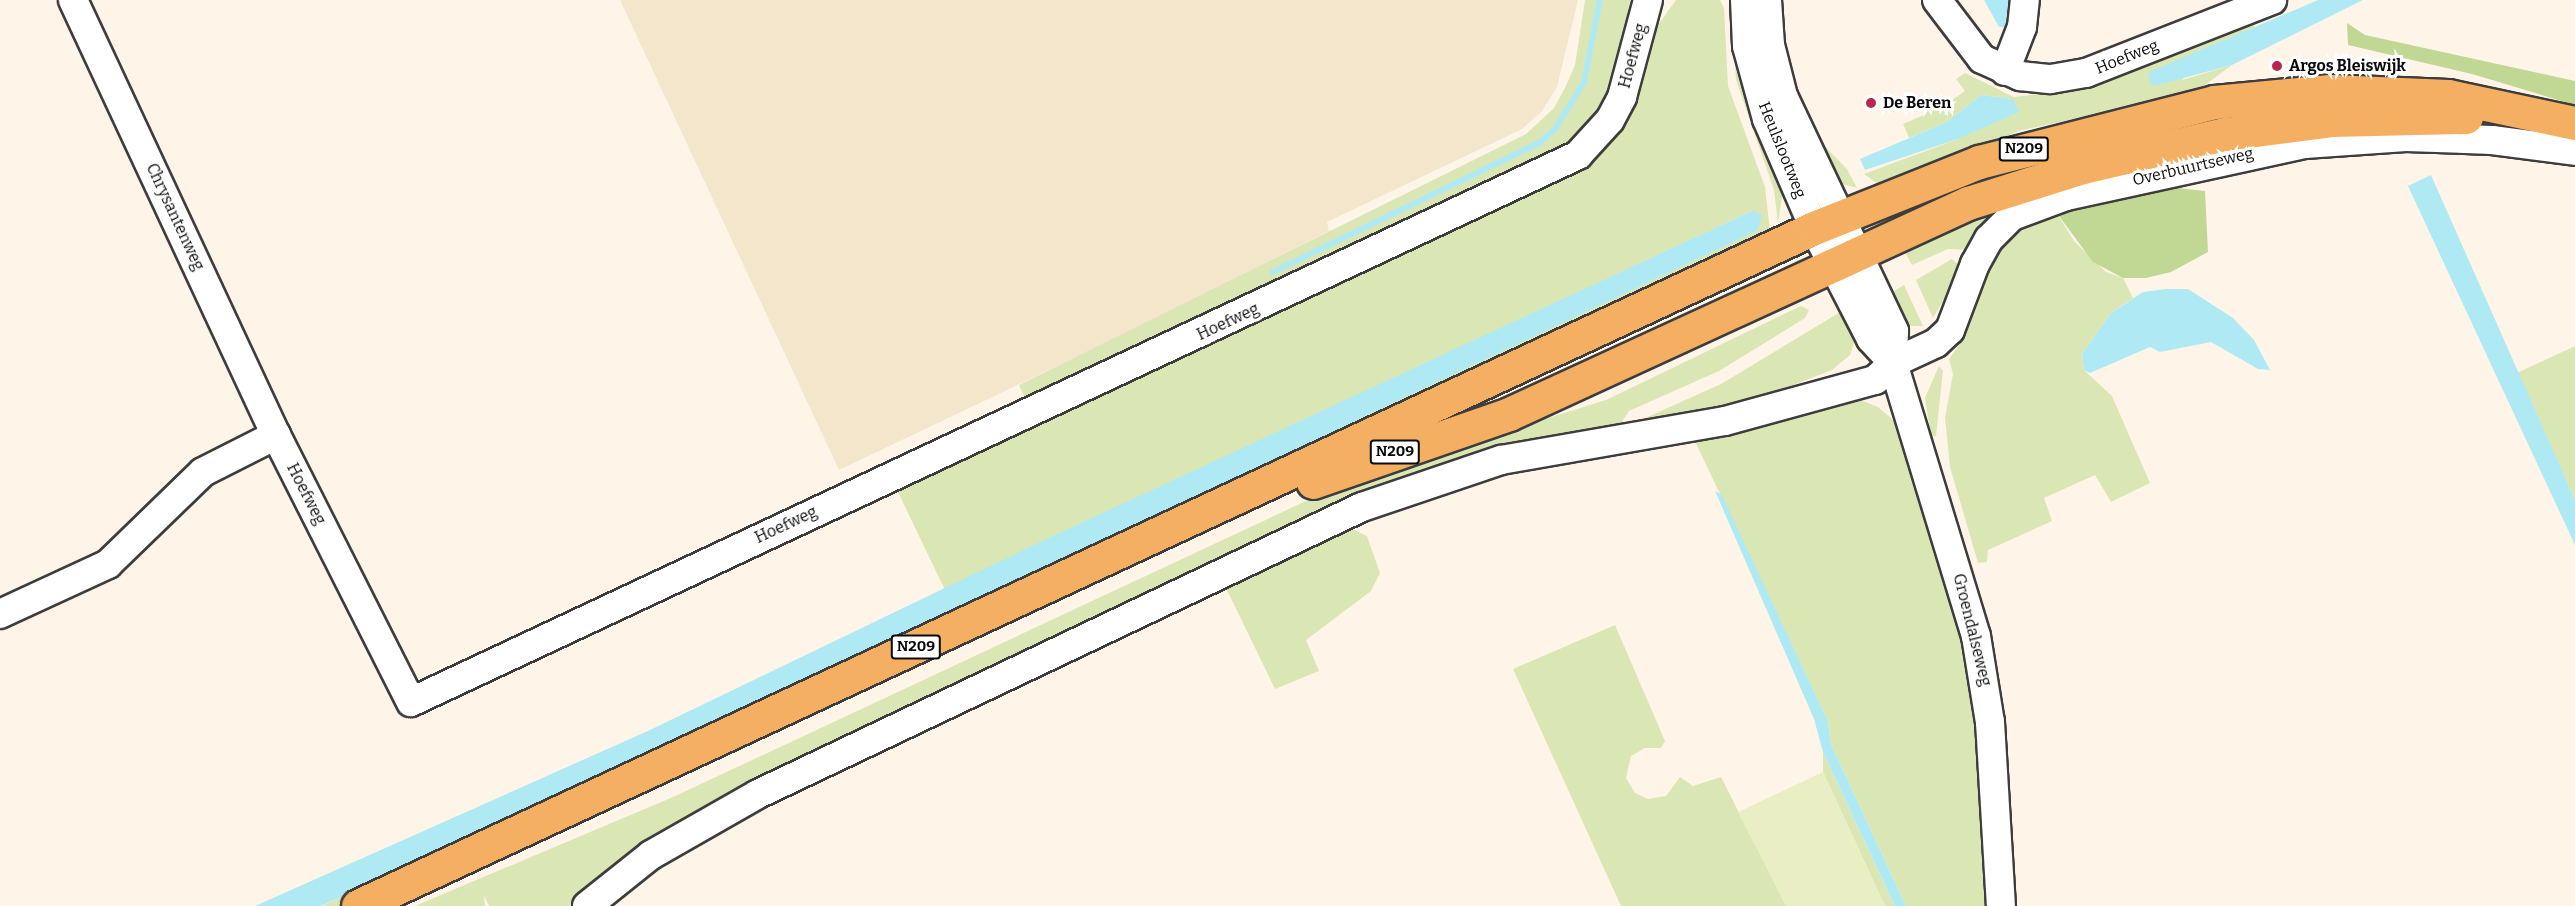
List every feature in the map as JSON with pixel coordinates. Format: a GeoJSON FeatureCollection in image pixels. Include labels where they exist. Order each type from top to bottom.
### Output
{"type":"FeatureCollection","features":[{"type":"Feature","properties":{"kind":"main road","name":"Overbuurtseweg"},"geometry":{"type":"LineString","coordinates":[[1827,222],[1979,162],[2036,145],[2214,102],[2264,95],[2391,91],[2448,96],[2565,121]]}},
{"type":"Feature","properties":{"kind":"main road","name":"Overbuurtseweg"},"geometry":{"type":"LineString","coordinates":[[1846,259],[1968,203],[2083,167],[2225,134],[2390,117],[2565,121]]}},
{"type":"Feature","properties":{"kind":"main road","name":"N209"},"geometry":{"type":"LineString","coordinates":[[358,906],[1827,222]]}},
{"type":"Feature","properties":{"kind":"main road","name":"N209"},"geometry":{"type":"LineString","coordinates":[[402,906],[877,689],[1283,494],[1509,414],[1846,259]]}},
{"type":"Feature","properties":{"kind":"street","name":"Chrysantenweg"},"geometry":{"type":"LineString","coordinates":[[73,0],[276,435]]}},
{"type":"Feature","properties":{"kind":"street","name":"Hoefweg"},"geometry":{"type":"LineString","coordinates":[[276,435],[411,702],[1578,155],[1610,120],[1622,97],[1648,0]]}},
{"type":"Feature","properties":{"kind":"street","name":"Heulslootweg"},"geometry":{"type":"LineString","coordinates":[[1745,0],[1747,46],[1767,119],[1827,222]]}},
{"type":"Feature","properties":{"kind":"street","name":"Heulslootweg"},"geometry":{"type":"LineString","coordinates":[[1767,0],[1770,45],[1783,96],[1827,222]]}},
{"type":"Feature","properties":{"kind":"street","name":"Hoefweg"},"geometry":{"type":"LineString","coordinates":[[1937,0],[1972,48],[2005,71],[2034,79],[2086,73],[2272,0]]}},
{"type":"Feature","properties":{"kind":"street"},"geometry":{"type":"LineString","coordinates":[[2005,71],[2022,27],[2025,0]]}},
{"type":"Feature","properties":{"kind":"street","name":"Overbuurtseweg"},"geometry":{"type":"LineString","coordinates":[[1893,363],[1936,343],[1950,330],[1975,264],[1997,231],[2012,216],[2066,196],[2249,153],[2355,138],[2492,140],[2575,151]]}},
{"type":"Feature","properties":{"kind":"street","name":"Groendalseweg"},"geometry":{"type":"LineString","coordinates":[[1827,222],[1846,259],[1871,339],[1893,363],[1960,579],[1986,684],[2001,906]]}},
{"type":"Feature","properties":{"kind":"street"},"geometry":{"type":"LineString","coordinates":[[587,906],[651,855],[758,794],[1362,507],[1501,460],[1725,420],[1817,393],[1861,366],[1893,363]]}},
{"type":"Feature","properties":{"kind":"street"},"geometry":{"type":"LineString","coordinates":[[0,614],[108,564],[204,472],[276,435]]}},
{"type":"Feature","properties":{"kind":"shaded area"},"geometry":{"type":"Polygon","coordinates":[[[620,0],[1578,0],[1557,87],[1542,111],[1522,129],[1327,222],[1329,231],[1141,326],[839,470],[620,0]]]}},
{"type":"Feature","properties":{"kind":"green space"},"geometry":{"type":"Polygon","coordinates":[[[1585,0],[1630,0],[1628,10],[1632,12],[1606,104],[1566,150],[1029,407],[1019,385],[1526,134],[1554,108],[1565,88],[1575,65],[1585,0]]]}},
{"type":"Feature","properties":{"kind":"green space"},"geometry":{"type":"Polygon","coordinates":[[[1676,0],[1720,0],[1724,8],[1728,86],[1765,187],[1770,231],[344,906],[322,906],[1757,231],[1752,211],[945,590],[897,490],[1582,163],[1653,32],[1676,0]]]}},
{"type":"Feature","properties":{"kind":"green space"},"geometry":{"type":"Polygon","coordinates":[[[1732,4],[1747,101],[1783,190],[1778,224],[1774,190],[1736,80],[1732,4]]]}},
{"type":"Feature","properties":{"kind":"green space"},"geometry":{"type":"Polygon","coordinates":[[[2347,23],[2365,35],[2575,81],[2575,105],[2472,74],[2348,45],[2347,23]]]}},
{"type":"Feature","properties":{"kind":"green space"},"geometry":{"type":"Polygon","coordinates":[[[2254,25],[2254,29],[2213,47],[2182,80],[2232,65],[2193,94],[2022,130],[1879,185],[1864,174],[1958,139],[2013,99],[1981,95],[1947,122],[1909,138],[1903,124],[1926,114],[1922,103],[1927,102],[1936,111],[1965,91],[1956,79],[1965,73],[2014,97],[2056,92],[2254,25]]]}},
{"type":"Feature","properties":{"kind":"green space"},"geometry":{"type":"Polygon","coordinates":[[[1782,36],[1791,79],[1813,134],[1847,169],[1857,188],[1839,183],[1790,92],[1782,36]]]}},
{"type":"Feature","properties":{"kind":"green space"},"geometry":{"type":"Polygon","coordinates":[[[2169,187],[2205,191],[2208,252],[2171,272],[2146,278],[2123,278],[2093,262],[2056,212],[2169,187]]]}},
{"type":"Feature","properties":{"kind":"green space"},"geometry":{"type":"Polygon","coordinates":[[[2003,206],[1968,250],[1948,249],[1912,265],[1903,249],[2003,206]]]}},
{"type":"Feature","properties":{"kind":"green space"},"geometry":{"type":"Polygon","coordinates":[[[2056,212],[2074,241],[2106,272],[2123,278],[2133,298],[2111,313],[2082,354],[2084,370],[2112,396],[2150,483],[2111,502],[2095,475],[2044,498],[2052,521],[1988,550],[1987,562],[1978,563],[1950,467],[1945,418],[1953,374],[1949,359],[1961,342],[1998,250],[2021,228],[2056,212]]]}},
{"type":"Feature","properties":{"kind":"green space"},"geometry":{"type":"Polygon","coordinates":[[[1952,259],[1962,268],[1933,318],[1916,280],[1952,259]]]}},
{"type":"Feature","properties":{"kind":"green space"},"geometry":{"type":"Polygon","coordinates":[[[1904,285],[1923,326],[1911,326],[1900,313],[1892,292],[1904,285]]]}},
{"type":"Feature","properties":{"kind":"green space"},"geometry":{"type":"Polygon","coordinates":[[[1801,306],[1809,310],[1805,318],[1719,371],[1629,411],[1618,428],[1483,453],[592,886],[570,906],[489,906],[484,895],[485,906],[415,906],[673,797],[1353,479],[1606,400],[1801,306]]]}},
{"type":"Feature","properties":{"kind":"green space"},"geometry":{"type":"Polygon","coordinates":[[[1842,311],[1857,334],[1850,355],[1832,370],[1743,404],[1634,423],[1721,384],[1842,311]]]}},
{"type":"Feature","properties":{"kind":"green space"},"geometry":{"type":"Polygon","coordinates":[[[2575,346],[2575,500],[2517,373],[2575,346]]]}},
{"type":"Feature","properties":{"kind":"green space"},"geometry":{"type":"Polygon","coordinates":[[[1939,366],[1943,371],[1936,436],[1931,436],[1925,398],[1939,366]]]}},
{"type":"Feature","properties":{"kind":"green space"},"geometry":{"type":"Polygon","coordinates":[[[1858,399],[1878,407],[1893,420],[1904,445],[1973,666],[1993,906],[1906,906],[1831,744],[1828,722],[1692,435],[1858,399]]]}},
{"type":"Feature","properties":{"kind":"green space"},"geometry":{"type":"Polygon","coordinates":[[[1348,527],[1367,536],[1380,573],[1371,591],[1306,640],[1319,671],[1275,689],[1225,586],[1348,527]]]}},
{"type":"Feature","properties":{"kind":"green space"},"geometry":{"type":"Polygon","coordinates":[[[1615,625],[1665,741],[1661,748],[1645,748],[1631,756],[1626,778],[1635,793],[1648,799],[1666,796],[1680,777],[1693,786],[1721,777],[1786,906],[1621,906],[1513,669],[1615,625]]]}},
{"type":"Feature","properties":{"kind":"green space"},"geometry":{"type":"Polygon","coordinates":[[[1823,752],[1895,906],[1885,906],[1823,772],[1823,752]]]}},
{"type":"Feature","properties":{"kind":"green space"},"geometry":{"type":"Polygon","coordinates":[[[1823,772],[1885,906],[1786,906],[1738,812],[1823,772]]]}},
{"type":"Feature","properties":{"kind":"water"},"geometry":{"type":"Polygon","coordinates":[[[1984,0],[2009,0],[2005,27],[1999,27],[1984,0]]]}},
{"type":"Feature","properties":{"kind":"water"},"geometry":{"type":"Polygon","coordinates":[[[2318,0],[2363,0],[2232,65],[2154,86],[2149,81],[2149,72],[2318,0]]]}},
{"type":"Feature","properties":{"kind":"water"},"geometry":{"type":"Polygon","coordinates":[[[1981,95],[2013,99],[2019,112],[1958,139],[1865,170],[1860,159],[1947,122],[1981,95]]]}},
{"type":"Feature","properties":{"kind":"water"},"geometry":{"type":"Polygon","coordinates":[[[2431,175],[2575,500],[2575,545],[2408,186],[2431,175]]]}},
{"type":"Feature","properties":{"kind":"water"},"geometry":{"type":"Polygon","coordinates":[[[1752,211],[1762,215],[1757,231],[442,852],[321,906],[255,906],[650,730],[1038,543],[1752,211]]]}},
{"type":"Feature","properties":{"kind":"water"},"geometry":{"type":"Polygon","coordinates":[[[2188,289],[2233,318],[2254,340],[2270,370],[2258,369],[2211,342],[2160,352],[2150,347],[2090,373],[2084,370],[2082,354],[2111,313],[2143,292],[2188,289]]]}},
{"type":"Feature","properties":{"kind":"water"},"geometry":{"type":"Polygon","coordinates":[[[1715,491],[1722,495],[1828,722],[1831,744],[1906,906],[1895,906],[1823,752],[1814,719],[1715,491]]]}},
{"type":"Feature","properties":{"kind":"waterway"},"geometry":{"type":"LineString","coordinates":[[1273,272],[1539,143],[1556,128],[1584,82],[1600,0]]}},
{"type":"Feature","properties":{"kind":"place","name":"Argos Bleiswijk"},"geometry":{"type":"Point","coordinates":[2277,66]}},
{"type":"Feature","properties":{"kind":"place","name":"De Beren"},"geometry":{"type":"Point","coordinates":[1871,103]}}]}
